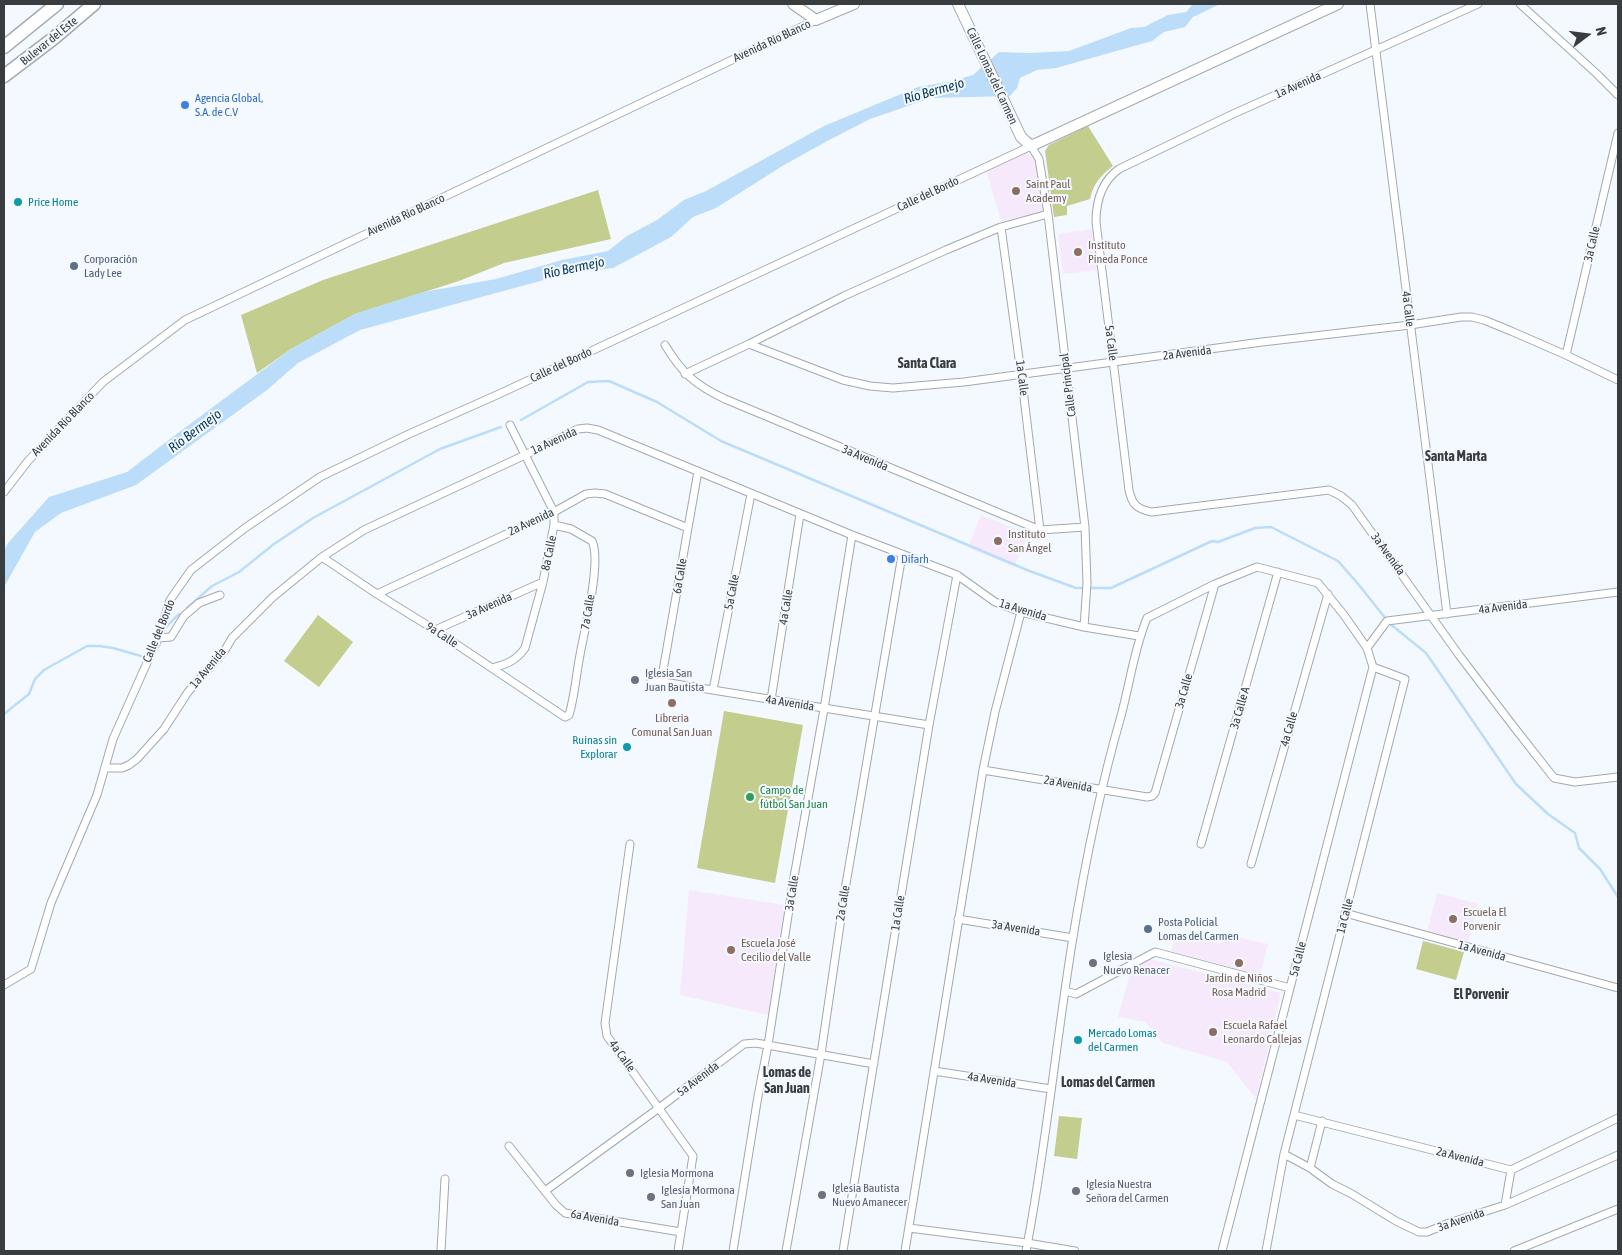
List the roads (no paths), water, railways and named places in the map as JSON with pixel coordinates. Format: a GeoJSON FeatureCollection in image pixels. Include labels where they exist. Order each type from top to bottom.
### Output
{"type":"FeatureCollection","features":[{"type":"Feature","properties":{"kind":"highway","name":"Bulevar del Este"},"geometry":{"type":"LineString","coordinates":[[4,48],[57,4]]}},
{"type":"Feature","properties":{"kind":"highway","name":"Bulevar del Este"},"geometry":{"type":"LineString","coordinates":[[4,76],[94,4]]}},
{"type":"Feature","properties":{"kind":"highway"},"geometry":{"type":"LineString","coordinates":[[16,67],[60,39],[103,4]]}},
{"type":"Feature","properties":{"kind":"street"},"geometry":{"type":"LineString","coordinates":[[793,4],[816,20]]}},
{"type":"Feature","properties":{"kind":"street","name":"Avenida Río Blanco"},"geometry":{"type":"LineString","coordinates":[[4,492],[28,461],[103,382],[185,320],[816,20],[854,4]]}},
{"type":"Feature","properties":{"kind":"street","name":"Calle Lomas del Carmen"},"geometry":{"type":"LineString","coordinates":[[958,4],[1021,137],[1030,146]]}},
{"type":"Feature","properties":{"kind":"street","name":"Calle del Bordo"},"geometry":{"type":"LineString","coordinates":[[4,985],[31,969],[51,903],[97,795],[113,739],[158,638],[170,600],[191,570],[245,528],[320,477],[409,434],[517,386],[1338,4]]}},
{"type":"Feature","properties":{"kind":"street","name":"4a Calle"},"geometry":{"type":"LineString","coordinates":[[1370,4],[1447,614]]}},
{"type":"Feature","properties":{"kind":"street","name":"1a Avenida"},"geometry":{"type":"LineString","coordinates":[[1119,169],[1233,114],[1478,4]]}},
{"type":"Feature","properties":{"kind":"street"},"geometry":{"type":"LineString","coordinates":[[1520,4],[1618,95]]}},
{"type":"Feature","properties":{"kind":"street","name":"3a Calle"},"geometry":{"type":"LineString","coordinates":[[1566,355],[1618,134]]}},
{"type":"Feature","properties":{"kind":"street","name":"Calle Principal"},"geometry":{"type":"LineString","coordinates":[[1030,146],[1039,159],[1048,214],[1085,528],[1087,583],[1084,627]]}},
{"type":"Feature","properties":{"kind":"street","name":"5a Calle"},"geometry":{"type":"LineString","coordinates":[[1119,169],[1111,174],[1101,190],[1096,209],[1096,222],[1131,497],[1138,507],[1152,512]]}},
{"type":"Feature","properties":{"kind":"street"},"geometry":{"type":"LineString","coordinates":[[685,374],[844,296],[946,250],[1002,227],[1048,214]]}},
{"type":"Feature","properties":{"kind":"street","name":"1a Calle"},"geometry":{"type":"LineString","coordinates":[[1002,227],[1040,530]]}},
{"type":"Feature","properties":{"kind":"street","name":"2a Avenida"},"geometry":{"type":"LineString","coordinates":[[749,344],[843,380],[870,386],[893,388],[964,382],[1472,317],[1502,327],[1618,380]]}},
{"type":"Feature","properties":{"kind":"street","name":"3a Avenida"},"geometry":{"type":"LineString","coordinates":[[665,345],[685,374],[710,392],[725,399],[1040,530],[1085,528]]}},
{"type":"Feature","properties":{"kind":"street","name":"8a Calle"},"geometry":{"type":"LineString","coordinates":[[492,668],[507,664],[519,657],[525,648],[542,582],[554,524],[554,512],[510,425]]}},
{"type":"Feature","properties":{"kind":"street","name":"1a Avenida"},"geometry":{"type":"LineString","coordinates":[[106,768],[129,766],[137,759],[164,729],[188,692],[225,650],[232,638],[273,597],[322,557],[364,530],[578,429],[598,430],[800,514],[957,575],[995,602],[1022,612],[1084,627],[1139,636]]}},
{"type":"Feature","properties":{"kind":"street","name":"6a Calle"},"geometry":{"type":"LineString","coordinates":[[661,682],[698,471]]}},
{"type":"Feature","properties":{"kind":"street","name":"3a Avenida"},"geometry":{"type":"LineString","coordinates":[[1152,512],[1329,490],[1341,496],[1352,505],[1546,770],[1554,778],[1575,782],[1618,777]]}},
{"type":"Feature","properties":{"kind":"street","name":"2a Avenida"},"geometry":{"type":"LineString","coordinates":[[377,594],[554,512],[586,494],[605,494],[688,528]]}},
{"type":"Feature","properties":{"kind":"street","name":"5a Calle"},"geometry":{"type":"LineString","coordinates":[[713,690],[751,494]]}},
{"type":"Feature","properties":{"kind":"street","name":"4a Calle"},"geometry":{"type":"LineString","coordinates":[[771,700],[800,514]]}},
{"type":"Feature","properties":{"kind":"street","name":"7a Calle"},"geometry":{"type":"LineString","coordinates":[[554,524],[571,528],[592,541],[595,546],[592,590],[580,654],[575,694],[569,715],[562,716]]}},
{"type":"Feature","properties":{"kind":"street","name":"3a Calle"},"geometry":{"type":"LineString","coordinates":[[732,1251],[852,535]]}},
{"type":"Feature","properties":{"kind":"street","name":"2a Calle"},"geometry":{"type":"LineString","coordinates":[[786,1251],[821,1054],[846,884],[902,555]]}},
{"type":"Feature","properties":{"kind":"street","name":"9a Calle"},"geometry":{"type":"LineString","coordinates":[[322,557],[435,630],[562,716]]}},
{"type":"Feature","properties":{"kind":"street"},"geometry":{"type":"LineString","coordinates":[[1026,1251],[1073,938],[1102,790],[1139,636],[1147,618],[1215,584],[1257,567],[1318,584],[1328,594],[1367,648],[1373,666]]}},
{"type":"Feature","properties":{"kind":"street","name":"3a Calle A"},"geometry":{"type":"LineString","coordinates":[[1201,844],[1278,572]]}},
{"type":"Feature","properties":{"kind":"street","name":"1a Calle"},"geometry":{"type":"LineString","coordinates":[[842,1251],[929,726],[957,575]]}},
{"type":"Feature","properties":{"kind":"street","name":"3a Avenida"},"geometry":{"type":"LineString","coordinates":[[435,630],[542,582]]}},
{"type":"Feature","properties":{"kind":"street","name":"3a Calle"},"geometry":{"type":"LineString","coordinates":[[1152,796],[1155,793],[1215,584]]}},
{"type":"Feature","properties":{"kind":"street","name":"4a Avenida"},"geometry":{"type":"LineString","coordinates":[[1367,648],[1387,622],[1618,592]]}},
{"type":"Feature","properties":{"kind":"street","name":"4a Calle"},"geometry":{"type":"LineString","coordinates":[[1251,864],[1328,594]]}},
{"type":"Feature","properties":{"kind":"street"},"geometry":{"type":"LineString","coordinates":[[158,638],[171,637],[184,616],[198,603],[220,595]]}},
{"type":"Feature","properties":{"kind":"street"},"geometry":{"type":"LineString","coordinates":[[906,1251],[983,770],[997,702],[1022,612]]}},
{"type":"Feature","properties":{"kind":"street","name":"5a Calle"},"geometry":{"type":"LineString","coordinates":[[1222,1251],[1373,666]]}},
{"type":"Feature","properties":{"kind":"street","name":"1a Calle"},"geometry":{"type":"LineString","coordinates":[[1266,1251],[1284,1154],[1405,679],[1373,666]]}},
{"type":"Feature","properties":{"kind":"street","name":"4a Avenida"},"geometry":{"type":"LineString","coordinates":[[651,680],[929,726]]}},
{"type":"Feature","properties":{"kind":"street","name":"2a Avenida"},"geometry":{"type":"LineString","coordinates":[[983,770],[1147,797],[1152,796]]}},
{"type":"Feature","properties":{"kind":"street","name":"4a Calle"},"geometry":{"type":"LineString","coordinates":[[630,844],[605,1023],[608,1036],[693,1156],[678,1251]]}},
{"type":"Feature","properties":{"kind":"street","name":"1a Avenida"},"geometry":{"type":"LineString","coordinates":[[1346,914],[1618,988]]}},
{"type":"Feature","properties":{"kind":"street","name":"3a Avenida"},"geometry":{"type":"LineString","coordinates":[[958,919],[1073,938]]}},
{"type":"Feature","properties":{"kind":"street"},"geometry":{"type":"LineString","coordinates":[[1066,992],[1076,994],[1155,952],[1290,988]]}},
{"type":"Feature","properties":{"kind":"street","name":"5a Avenida"},"geometry":{"type":"LineString","coordinates":[[545,1191],[660,1108],[744,1044],[756,1043],[874,1064]]}},
{"type":"Feature","properties":{"kind":"street","name":"4a Avenida"},"geometry":{"type":"LineString","coordinates":[[934,1071],[1051,1089]]}},
{"type":"Feature","properties":{"kind":"street","name":"2a Avenida"},"geometry":{"type":"LineString","coordinates":[[1294,1115],[1511,1170]]}},
{"type":"Feature","properties":{"kind":"street"},"geometry":{"type":"LineString","coordinates":[[1505,1205],[1511,1170],[1618,1118]]}},
{"type":"Feature","properties":{"kind":"street"},"geometry":{"type":"LineString","coordinates":[[1310,1168],[1322,1121]]}},
{"type":"Feature","properties":{"kind":"street","name":"6a Avenida"},"geometry":{"type":"LineString","coordinates":[[509,1146],[556,1205],[565,1213],[682,1232]]}},
{"type":"Feature","properties":{"kind":"street","name":"3a Avenida"},"geometry":{"type":"LineString","coordinates":[[1284,1154],[1310,1168],[1332,1184],[1418,1232],[1427,1232],[1505,1205],[1618,1154]]}},
{"type":"Feature","properties":{"kind":"street"},"geometry":{"type":"LineString","coordinates":[[441,1251],[445,1180]]}},
{"type":"Feature","properties":{"kind":"street"},"geometry":{"type":"LineString","coordinates":[[1514,1251],[1618,1209]]}},
{"type":"Feature","properties":{"kind":"street"},"geometry":{"type":"LineString","coordinates":[[909,1228],[1075,1251]]}},
{"type":"Feature","properties":{"kind":"water","name":"Río Bermejo"},"geometry":{"type":"Polygon","coordinates":[[[1193,4],[1220,4],[1193,17],[1185,27],[1164,32],[1152,41],[1056,68],[1037,70],[1020,78],[1017,88],[1010,96],[931,98],[870,119],[784,165],[716,208],[693,217],[671,237],[613,268],[566,274],[360,330],[298,363],[267,390],[136,485],[61,513],[35,532],[4,587],[4,551],[8,543],[49,497],[127,472],[291,349],[355,314],[423,292],[496,279],[562,260],[608,251],[627,236],[657,220],[684,200],[706,191],[824,126],[918,87],[953,81],[973,75],[999,52],[1069,51],[1131,28],[1144,27],[1168,15],[1186,12],[1193,4]]]}},
{"type":"Feature","properties":{"kind":"waterway"},"geometry":{"type":"LineString","coordinates":[[521,420],[588,382],[609,381],[657,402],[721,441],[1027,570],[1076,588],[1111,588],[1212,541],[1218,542],[1255,528],[1271,527],[1338,561],[1386,619]]}},
{"type":"Feature","properties":{"kind":"waterway"},"geometry":{"type":"LineString","coordinates":[[187,608],[212,586],[239,572],[274,544],[313,518],[440,449],[501,427]]}},
{"type":"Feature","properties":{"kind":"waterway"},"geometry":{"type":"LineString","coordinates":[[165,628],[179,614]]}},
{"type":"Feature","properties":{"kind":"waterway"},"geometry":{"type":"LineString","coordinates":[[1389,623],[1426,653],[1516,784],[1548,814],[1575,833],[1579,848],[1600,869],[1618,897]]}},
{"type":"Feature","properties":{"kind":"waterway"},"geometry":{"type":"LineString","coordinates":[[155,651],[160,644]]}},
{"type":"Feature","properties":{"kind":"waterway"},"geometry":{"type":"LineString","coordinates":[[4,714],[29,694],[35,679],[44,670],[87,646],[113,648],[141,656]]}},
{"type":"Feature","properties":{"kind":"place","name":"Agencia Global, S.A. de C.V"},"geometry":{"type":"Point","coordinates":[185,105]}},
{"type":"Feature","properties":{"kind":"place","name":"Saint Paul Academy"},"geometry":{"type":"Point","coordinates":[1016,191]}},
{"type":"Feature","properties":{"kind":"place","name":"Price Home"},"geometry":{"type":"Point","coordinates":[18,202]}},
{"type":"Feature","properties":{"kind":"place","name":"Instituto Pineda Ponce"},"geometry":{"type":"Point","coordinates":[1078,252]}},
{"type":"Feature","properties":{"kind":"place","name":"Corporación Lady Lee"},"geometry":{"type":"Point","coordinates":[74,266]}},
{"type":"Feature","properties":{"kind":"place","name":"Instituto San Ángel"},"geometry":{"type":"Point","coordinates":[998,541]}},
{"type":"Feature","properties":{"kind":"place","name":"Difarh"},"geometry":{"type":"Point","coordinates":[891,559]}},
{"type":"Feature","properties":{"kind":"place","name":"Iglesia San Juan Bautista"},"geometry":{"type":"Point","coordinates":[635,680]}},
{"type":"Feature","properties":{"kind":"place","name":"Libreria Comunal San Juan"},"geometry":{"type":"Point","coordinates":[672,703]}},
{"type":"Feature","properties":{"kind":"place","name":"Ruinas sin Explorar"},"geometry":{"type":"Point","coordinates":[627,747]}},
{"type":"Feature","properties":{"kind":"place","name":"Campo de fútbol San Juan"},"geometry":{"type":"Point","coordinates":[750,797]}},
{"type":"Feature","properties":{"kind":"place","name":"Escuela El Porvenir"},"geometry":{"type":"Point","coordinates":[1453,919]}},
{"type":"Feature","properties":{"kind":"place","name":"Posta Policial Lomas del Carmen"},"geometry":{"type":"Point","coordinates":[1148,929]}},
{"type":"Feature","properties":{"kind":"place","name":"Escuela José Cecilio del Valle"},"geometry":{"type":"Point","coordinates":[731,950]}},
{"type":"Feature","properties":{"kind":"place","name":"Iglesia Nuevo Renacer"},"geometry":{"type":"Point","coordinates":[1093,963]}},
{"type":"Feature","properties":{"kind":"place","name":"Jardín de Niños Rosa Madrid"},"geometry":{"type":"Point","coordinates":[1239,963]}},
{"type":"Feature","properties":{"kind":"place","name":"Escuela Rafael Leonardo Callejas"},"geometry":{"type":"Point","coordinates":[1213,1032]}},
{"type":"Feature","properties":{"kind":"place","name":"Mercado Lomas del Carmen"},"geometry":{"type":"Point","coordinates":[1078,1040]}},
{"type":"Feature","properties":{"kind":"place","name":"Iglesia Mormona"},"geometry":{"type":"Point","coordinates":[630,1173]}},
{"type":"Feature","properties":{"kind":"place","name":"Iglesia Nuestra Señora del Carmen"},"geometry":{"type":"Point","coordinates":[1076,1191]}},
{"type":"Feature","properties":{"kind":"place","name":"Iglesia Bautista Nuevo Amanecer"},"geometry":{"type":"Point","coordinates":[822,1195]}},
{"type":"Feature","properties":{"kind":"place","name":"Iglesia Mormona San Juan"},"geometry":{"type":"Point","coordinates":[651,1197]}},
{"type":"Feature","properties":{"kind":"district","name":"Santa Clara"},"geometry":{"type":"Point","coordinates":[927,364]}},
{"type":"Feature","properties":{"kind":"district","name":"Santa Marta"},"geometry":{"type":"Point","coordinates":[1456,457]}},
{"type":"Feature","properties":{"kind":"district","name":"El Porvenir"},"geometry":{"type":"Point","coordinates":[1481,995]}},
{"type":"Feature","properties":{"kind":"district","name":"Lomas de San Juan"},"geometry":{"type":"Point","coordinates":[787,1082]}},
{"type":"Feature","properties":{"kind":"district","name":"Lomas del Carmen"},"geometry":{"type":"Point","coordinates":[1108,1083]}}]}
